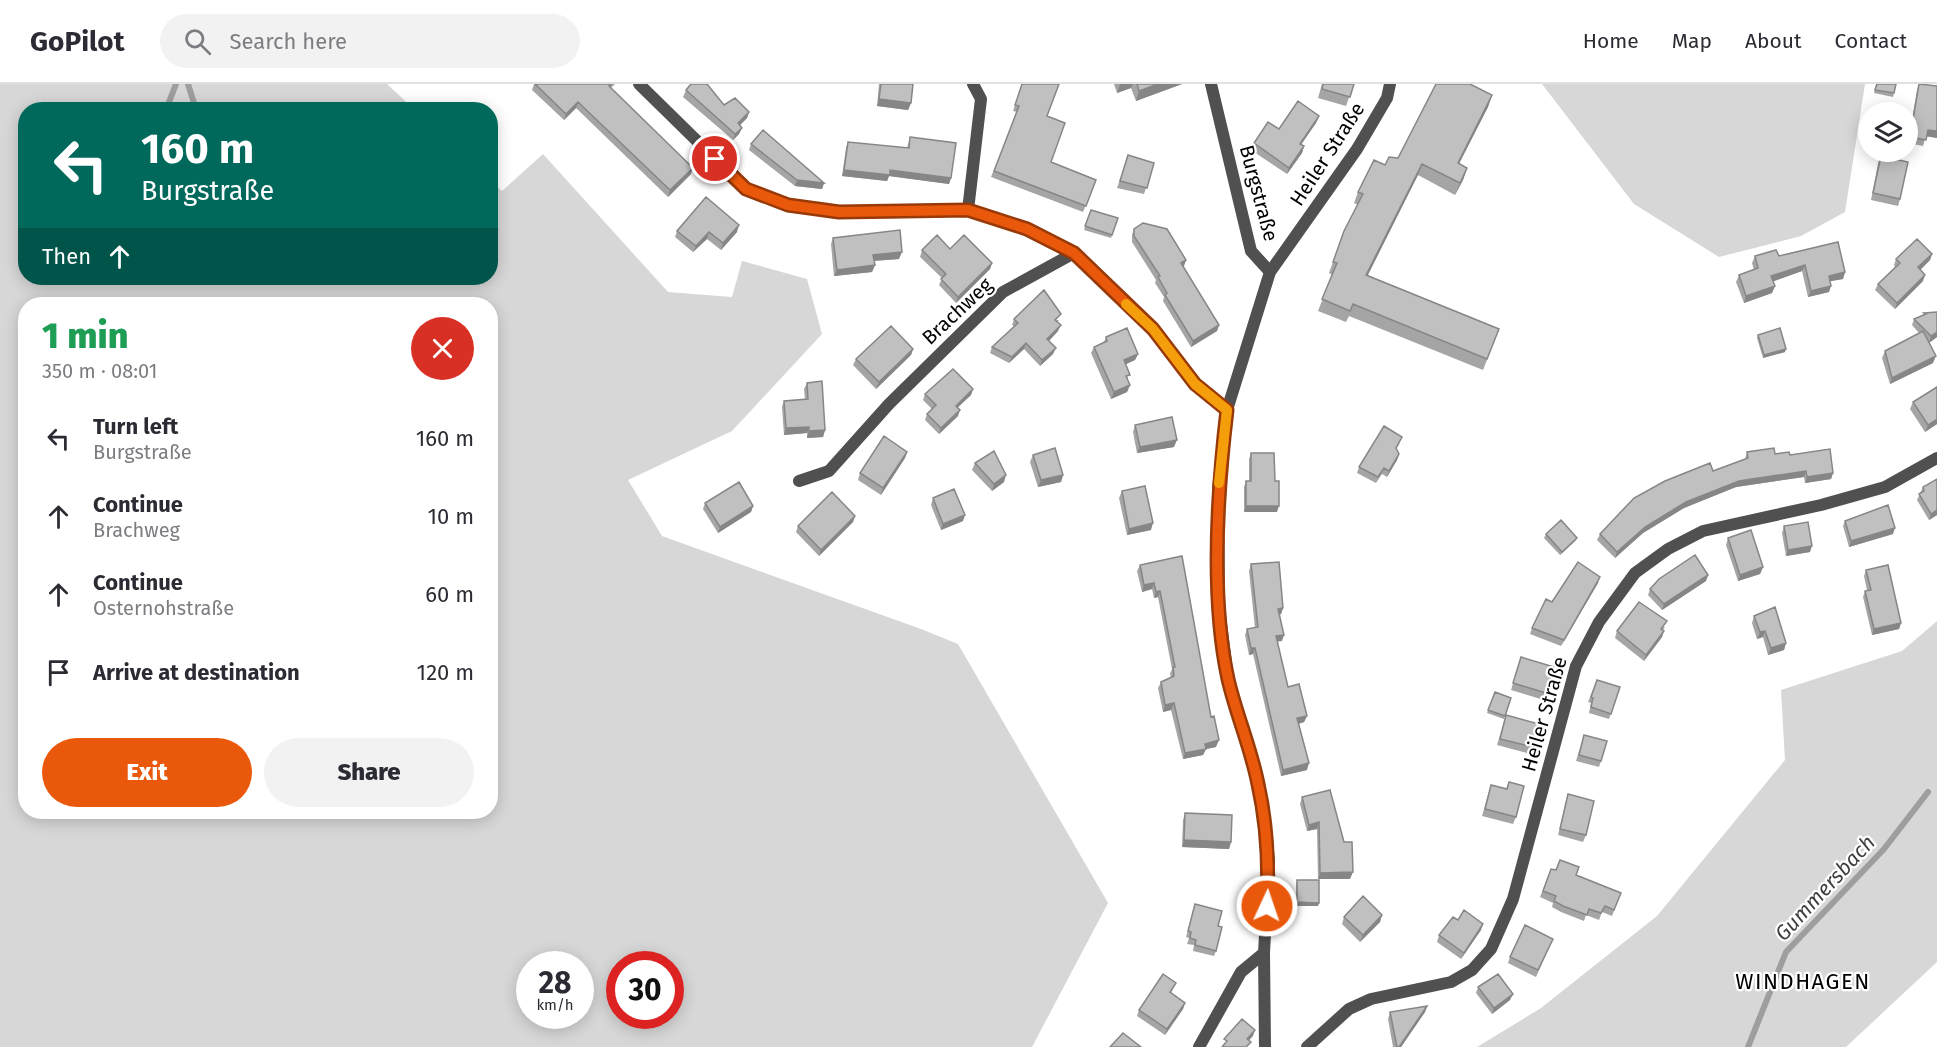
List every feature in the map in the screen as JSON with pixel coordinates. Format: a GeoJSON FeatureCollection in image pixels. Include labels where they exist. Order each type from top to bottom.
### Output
{"type":"FeatureCollection","features":[{"type":"Feature","properties":{"kind":"street"},"geometry":{"type":"LineString","coordinates":[[639,84],[746,189],[788,205],[839,212],[968,210],[1027,229],[1074,253],[1153,329],[1195,384],[1227,410]]}},
{"type":"Feature","properties":{"kind":"street"},"geometry":{"type":"LineString","coordinates":[[968,210],[981,99],[973,84]]}},
{"type":"Feature","properties":{"kind":"street","name":"Burgstraße"},"geometry":{"type":"LineString","coordinates":[[1211,84],[1251,251],[1270,272]]}},
{"type":"Feature","properties":{"kind":"street","name":"Heiler Straße"},"geometry":{"type":"LineString","coordinates":[[1270,272],[1357,149],[1387,98],[1390,84]]}},
{"type":"Feature","properties":{"kind":"street","name":"Brachweg"},"geometry":{"type":"LineString","coordinates":[[799,481],[829,471],[889,404],[1003,292],[1074,253]]}},
{"type":"Feature","properties":{"kind":"street"},"geometry":{"type":"LineString","coordinates":[[1265,1047],[1264,953],[1269,860],[1258,784],[1228,678],[1219,608],[1218,489],[1227,410],[1270,272]]}},
{"type":"Feature","properties":{"kind":"street","name":"Heiler Straße"},"geometry":{"type":"LineString","coordinates":[[1307,1047],[1349,1008],[1371,999],[1451,981],[1472,970],[1491,949],[1513,899],[1576,666],[1599,622],[1635,573],[1668,549],[1703,531],[1821,505],[1885,487],[1937,458]]}},
{"type":"Feature","properties":{"kind":"street"},"geometry":{"type":"LineString","coordinates":[[1199,1047],[1241,972],[1264,953]]}},
{"type":"Feature","properties":{"kind":"shaded area"},"geometry":{"type":"Polygon","coordinates":[[[0,84],[387,84],[406,102],[18,102],[18,285],[498,285],[498,187],[502,191],[543,154],[668,292],[732,297],[742,261],[807,279],[822,334],[732,431],[628,480],[662,536],[958,644],[1108,903],[1032,1047],[0,1047],[0,84]]]}},
{"type":"Feature","properties":{"kind":"shaded area"},"geometry":{"type":"Polygon","coordinates":[[[1542,84],[1865,84],[1862,102],[1858,102],[1858,129],[1845,212],[1801,236],[1719,257],[1634,204],[1542,84]]]}},
{"type":"Feature","properties":{"kind":"shaded area"},"geometry":{"type":"Polygon","coordinates":[[[1937,621],[1937,962],[1846,1047],[1477,1047],[1541,1008],[1657,916],[1785,760],[1781,690],[1902,651],[1937,621]]]}},
{"type":"Feature","properties":{"kind":"building"},"geometry":{"type":"Polygon","coordinates":[[[535,84],[611,84],[609,86],[693,168],[670,190],[578,102],[566,114],[535,84]]]}},
{"type":"Feature","properties":{"kind":"building"},"geometry":{"type":"Polygon","coordinates":[[[691,84],[707,84],[724,105],[735,98],[749,112],[738,123],[742,128],[735,134],[686,90],[691,84]]]}},
{"type":"Feature","properties":{"kind":"building"},"geometry":{"type":"Polygon","coordinates":[[[881,84],[913,84],[911,103],[879,99],[881,84]]]}},
{"type":"Feature","properties":{"kind":"building"},"geometry":{"type":"Polygon","coordinates":[[[1022,84],[1059,84],[1047,116],[1065,123],[1051,162],[1096,180],[1086,206],[994,171],[1019,106],[1015,105],[1022,84]]]}},
{"type":"Feature","properties":{"kind":"building"},"geometry":{"type":"Polygon","coordinates":[[[1137,84],[1158,84],[1139,91],[1137,84]]]}},
{"type":"Feature","properties":{"kind":"building"},"geometry":{"type":"Polygon","coordinates":[[[1323,84],[1354,84],[1350,97],[1322,89],[1323,84]]]}},
{"type":"Feature","properties":{"kind":"building"},"geometry":{"type":"Polygon","coordinates":[[[1436,84],[1470,84],[1492,95],[1458,163],[1467,168],[1460,183],[1422,164],[1366,275],[1499,329],[1487,359],[1353,304],[1350,311],[1322,299],[1337,263],[1333,262],[1344,231],[1363,194],[1358,192],[1374,160],[1385,165],[1389,157],[1398,158],[1436,84]]]}},
{"type":"Feature","properties":{"kind":"building"},"geometry":{"type":"Polygon","coordinates":[[[1877,84],[1896,84],[1894,93],[1875,90],[1877,84]]]}},
{"type":"Feature","properties":{"kind":"building"},"geometry":{"type":"Polygon","coordinates":[[[1919,84],[1937,86],[1937,131],[1928,130],[1926,140],[1918,138],[1918,102],[1916,102],[1919,84]]]}},
{"type":"Feature","properties":{"kind":"building"},"geometry":{"type":"Polygon","coordinates":[[[1298,101],[1319,116],[1300,144],[1304,146],[1289,168],[1254,143],[1268,122],[1279,129],[1298,101]]]}},
{"type":"Feature","properties":{"kind":"building"},"geometry":{"type":"Polygon","coordinates":[[[763,130],[824,183],[797,180],[751,144],[763,130]]]}},
{"type":"Feature","properties":{"kind":"building"},"geometry":{"type":"Polygon","coordinates":[[[910,137],[956,143],[951,178],[890,170],[890,175],[844,170],[848,142],[909,148],[910,137]]]}},
{"type":"Feature","properties":{"kind":"building"},"geometry":{"type":"Polygon","coordinates":[[[1128,155],[1154,163],[1147,188],[1120,181],[1128,155]]]}},
{"type":"Feature","properties":{"kind":"building"},"geometry":{"type":"Polygon","coordinates":[[[1880,162],[1908,162],[1900,199],[1873,193],[1880,162]]]}},
{"type":"Feature","properties":{"kind":"building"},"geometry":{"type":"Polygon","coordinates":[[[706,197],[739,225],[723,243],[709,232],[696,246],[677,231],[706,197]]]}},
{"type":"Feature","properties":{"kind":"building"},"geometry":{"type":"Polygon","coordinates":[[[1091,210],[1118,218],[1112,235],[1085,226],[1091,210]]]}},
{"type":"Feature","properties":{"kind":"building"},"geometry":{"type":"Polygon","coordinates":[[[1143,223],[1167,229],[1186,260],[1181,263],[1219,325],[1193,341],[1165,295],[1167,293],[1158,277],[1160,276],[1134,236],[1134,229],[1143,223]]]}},
{"type":"Feature","properties":{"kind":"building"},"geometry":{"type":"Polygon","coordinates":[[[900,230],[902,252],[873,255],[875,265],[837,270],[833,238],[900,230]]]}},
{"type":"Feature","properties":{"kind":"building"},"geometry":{"type":"Polygon","coordinates":[[[937,235],[950,249],[964,235],[992,263],[958,297],[941,279],[946,274],[922,250],[937,235]]]}},
{"type":"Feature","properties":{"kind":"building"},"geometry":{"type":"Polygon","coordinates":[[[1917,239],[1932,254],[1918,267],[1925,275],[1897,303],[1878,284],[1900,263],[1896,259],[1917,239]]]}},
{"type":"Feature","properties":{"kind":"building"},"geometry":{"type":"Polygon","coordinates":[[[1838,242],[1845,272],[1829,276],[1831,286],[1811,291],[1805,265],[1771,276],[1775,286],[1746,296],[1739,275],[1758,268],[1755,256],[1776,250],[1779,256],[1838,242]]]}},
{"type":"Feature","properties":{"kind":"building"},"geometry":{"type":"Polygon","coordinates":[[[1044,290],[1061,314],[1055,320],[1061,325],[1047,339],[1056,348],[1042,360],[1026,343],[1012,357],[992,347],[1018,323],[1014,319],[1044,290]]]}},
{"type":"Feature","properties":{"kind":"building"},"geometry":{"type":"Polygon","coordinates":[[[1937,312],[1937,332],[1931,336],[1914,319],[1926,314],[1924,313],[1937,312]]]}},
{"type":"Feature","properties":{"kind":"building"},"geometry":{"type":"Polygon","coordinates":[[[891,326],[913,349],[879,382],[856,359],[891,326]]]}},
{"type":"Feature","properties":{"kind":"building"},"geometry":{"type":"Polygon","coordinates":[[[1127,328],[1138,354],[1124,360],[1130,375],[1126,376],[1130,385],[1114,392],[1094,347],[1107,341],[1106,337],[1127,328]]]}},
{"type":"Feature","properties":{"kind":"building"},"geometry":{"type":"Polygon","coordinates":[[[1780,328],[1786,349],[1764,355],[1758,335],[1780,328]]]}},
{"type":"Feature","properties":{"kind":"building"},"geometry":{"type":"Polygon","coordinates":[[[1923,331],[1936,356],[1892,378],[1885,351],[1923,331]]]}},
{"type":"Feature","properties":{"kind":"building"},"geometry":{"type":"Polygon","coordinates":[[[953,369],[973,389],[956,406],[960,410],[941,428],[927,414],[936,405],[925,394],[953,369]]]}},
{"type":"Feature","properties":{"kind":"building"},"geometry":{"type":"Polygon","coordinates":[[[822,381],[825,430],[809,431],[809,427],[786,428],[784,401],[808,399],[807,383],[822,381]]]}},
{"type":"Feature","properties":{"kind":"building"},"geometry":{"type":"Polygon","coordinates":[[[1937,387],[1937,419],[1928,425],[1913,402],[1937,387]]]}},
{"type":"Feature","properties":{"kind":"building"},"geometry":{"type":"Polygon","coordinates":[[[1172,417],[1177,440],[1140,447],[1135,425],[1172,417]]]}},
{"type":"Feature","properties":{"kind":"building"},"geometry":{"type":"Polygon","coordinates":[[[1384,426],[1402,437],[1396,448],[1399,454],[1389,471],[1384,468],[1378,477],[1359,467],[1384,426]]]}},
{"type":"Feature","properties":{"kind":"building"},"geometry":{"type":"Polygon","coordinates":[[[884,436],[907,452],[883,488],[860,473],[884,436]]]}},
{"type":"Feature","properties":{"kind":"building"},"geometry":{"type":"Polygon","coordinates":[[[1055,448],[1063,475],[1041,480],[1033,455],[1055,448]]]}},
{"type":"Feature","properties":{"kind":"building"},"geometry":{"type":"Polygon","coordinates":[[[1774,448],[1775,454],[1789,452],[1790,455],[1830,449],[1833,473],[1807,477],[1806,471],[1739,481],[1686,502],[1645,527],[1617,552],[1600,534],[1634,498],[1665,481],[1710,463],[1713,471],[1748,458],[1747,452],[1774,448]]]}},
{"type":"Feature","properties":{"kind":"building"},"geometry":{"type":"Polygon","coordinates":[[[994,451],[1006,475],[994,484],[975,463],[994,451]]]}},
{"type":"Feature","properties":{"kind":"building"},"geometry":{"type":"Polygon","coordinates":[[[1251,453],[1274,453],[1275,481],[1279,481],[1279,506],[1246,506],[1246,481],[1251,481],[1251,453]]]}},
{"type":"Feature","properties":{"kind":"building"},"geometry":{"type":"Polygon","coordinates":[[[1937,479],[1937,510],[1931,514],[1919,494],[1924,491],[1923,487],[1937,479]]]}},
{"type":"Feature","properties":{"kind":"building"},"geometry":{"type":"Polygon","coordinates":[[[739,482],[753,506],[720,527],[705,503],[739,482]]]}},
{"type":"Feature","properties":{"kind":"building"},"geometry":{"type":"Polygon","coordinates":[[[1145,486],[1153,523],[1129,529],[1122,491],[1145,486]]]}},
{"type":"Feature","properties":{"kind":"building"},"geometry":{"type":"Polygon","coordinates":[[[954,489],[965,515],[943,524],[933,498],[954,489]]]}},
{"type":"Feature","properties":{"kind":"building"},"geometry":{"type":"Polygon","coordinates":[[[832,492],[855,516],[821,550],[798,526],[832,492]]]}},
{"type":"Feature","properties":{"kind":"building"},"geometry":{"type":"Polygon","coordinates":[[[1888,505],[1895,528],[1851,541],[1845,521],[1888,505]]]}},
{"type":"Feature","properties":{"kind":"building"},"geometry":{"type":"Polygon","coordinates":[[[1561,520],[1577,538],[1562,552],[1546,534],[1561,520]]]}},
{"type":"Feature","properties":{"kind":"building"},"geometry":{"type":"Polygon","coordinates":[[[1808,522],[1812,546],[1788,550],[1784,526],[1808,522]]]}},
{"type":"Feature","properties":{"kind":"building"},"geometry":{"type":"Polygon","coordinates":[[[1751,530],[1763,567],[1740,575],[1728,538],[1751,530]]]}},
{"type":"Feature","properties":{"kind":"building"},"geometry":{"type":"Polygon","coordinates":[[[1695,555],[1708,575],[1664,604],[1650,589],[1659,579],[1695,555]]]}},
{"type":"Feature","properties":{"kind":"building"},"geometry":{"type":"Polygon","coordinates":[[[1182,556],[1211,717],[1214,716],[1219,740],[1205,744],[1206,749],[1185,753],[1174,703],[1165,705],[1161,682],[1174,676],[1173,667],[1175,667],[1160,591],[1156,592],[1154,583],[1144,585],[1140,565],[1182,556]]]}},
{"type":"Feature","properties":{"kind":"building"},"geometry":{"type":"Polygon","coordinates":[[[1279,562],[1283,608],[1278,609],[1284,635],[1276,636],[1288,687],[1299,684],[1307,716],[1297,718],[1309,763],[1283,770],[1255,648],[1251,648],[1247,629],[1258,627],[1251,564],[1279,562]]]}},
{"type":"Feature","properties":{"kind":"building"},"geometry":{"type":"Polygon","coordinates":[[[1578,562],[1600,577],[1564,640],[1532,628],[1546,599],[1552,602],[1578,562]]]}},
{"type":"Feature","properties":{"kind":"building"},"geometry":{"type":"Polygon","coordinates":[[[1888,565],[1901,623],[1874,629],[1865,591],[1871,590],[1866,570],[1888,565]]]}},
{"type":"Feature","properties":{"kind":"building"},"geometry":{"type":"Polygon","coordinates":[[[1639,602],[1667,621],[1661,629],[1664,631],[1646,655],[1617,631],[1639,602]]]}},
{"type":"Feature","properties":{"kind":"building"},"geometry":{"type":"Polygon","coordinates":[[[1775,607],[1786,643],[1771,648],[1765,631],[1760,632],[1754,616],[1775,607]]]}},
{"type":"Feature","properties":{"kind":"building"},"geometry":{"type":"Polygon","coordinates":[[[1521,657],[1554,667],[1546,693],[1513,683],[1521,657]]]}},
{"type":"Feature","properties":{"kind":"building"},"geometry":{"type":"Polygon","coordinates":[[[1597,680],[1620,687],[1611,714],[1591,707],[1593,698],[1591,697],[1597,680]]]}},
{"type":"Feature","properties":{"kind":"building"},"geometry":{"type":"Polygon","coordinates":[[[1495,692],[1511,698],[1505,716],[1488,710],[1495,692]]]}},
{"type":"Feature","properties":{"kind":"building"},"geometry":{"type":"Polygon","coordinates":[[[1506,715],[1539,724],[1533,747],[1500,739],[1506,715]]]}},
{"type":"Feature","properties":{"kind":"building"},"geometry":{"type":"Polygon","coordinates":[[[1584,735],[1607,741],[1601,761],[1579,755],[1584,735]]]}},
{"type":"Feature","properties":{"kind":"building"},"geometry":{"type":"Polygon","coordinates":[[[1509,782],[1524,786],[1516,817],[1485,809],[1491,785],[1507,789],[1509,782]]]}},
{"type":"Feature","properties":{"kind":"building"},"geometry":{"type":"Polygon","coordinates":[[[1330,790],[1344,842],[1352,842],[1353,872],[1320,873],[1319,822],[1309,825],[1302,797],[1330,790]]]}},
{"type":"Feature","properties":{"kind":"building"},"geometry":{"type":"Polygon","coordinates":[[[1568,794],[1594,801],[1586,835],[1560,829],[1568,794]]]}},
{"type":"Feature","properties":{"kind":"building"},"geometry":{"type":"Polygon","coordinates":[[[1185,813],[1232,815],[1231,842],[1184,840],[1185,813]]]}},
{"type":"Feature","properties":{"kind":"building"},"geometry":{"type":"Polygon","coordinates":[[[1560,860],[1579,867],[1576,875],[1621,893],[1614,910],[1605,906],[1601,913],[1589,909],[1587,915],[1563,906],[1554,901],[1556,896],[1543,891],[1551,869],[1556,870],[1560,860]]]}},
{"type":"Feature","properties":{"kind":"building"},"geometry":{"type":"Polygon","coordinates":[[[1297,880],[1319,880],[1319,903],[1297,902],[1297,880]]]}},
{"type":"Feature","properties":{"kind":"building"},"geometry":{"type":"Polygon","coordinates":[[[1363,896],[1382,915],[1363,935],[1344,917],[1363,896]]]}},
{"type":"Feature","properties":{"kind":"building"},"geometry":{"type":"Polygon","coordinates":[[[1195,904],[1222,911],[1218,926],[1222,927],[1216,951],[1195,945],[1196,940],[1190,938],[1191,932],[1188,931],[1195,904]]]}},
{"type":"Feature","properties":{"kind":"building"},"geometry":{"type":"Polygon","coordinates":[[[1464,910],[1483,924],[1464,953],[1439,935],[1453,917],[1458,920],[1464,910]]]}},
{"type":"Feature","properties":{"kind":"building"},"geometry":{"type":"Polygon","coordinates":[[[1525,925],[1553,939],[1538,970],[1510,957],[1525,925]]]}},
{"type":"Feature","properties":{"kind":"building"},"geometry":{"type":"Polygon","coordinates":[[[1163,974],[1176,983],[1170,992],[1185,1003],[1167,1029],[1139,1010],[1163,974]]]}},
{"type":"Feature","properties":{"kind":"building"},"geometry":{"type":"Polygon","coordinates":[[[1498,974],[1513,994],[1494,1008],[1478,987],[1498,974]]]}},
{"type":"Feature","properties":{"kind":"building"},"geometry":{"type":"Polygon","coordinates":[[[1427,1006],[1399,1047],[1397,1047],[1390,1012],[1427,1006]]]}},
{"type":"Feature","properties":{"kind":"building"},"geometry":{"type":"Polygon","coordinates":[[[1242,1019],[1255,1030],[1247,1039],[1251,1042],[1246,1047],[1222,1047],[1227,1041],[1224,1039],[1242,1019]]]}},
{"type":"Feature","properties":{"kind":"building"},"geometry":{"type":"Polygon","coordinates":[[[1123,1033],[1141,1047],[1110,1047],[1123,1033]]]}},
{"type":"Feature","properties":{"kind":"waterway"},"geometry":{"type":"LineString","coordinates":[[169,102],[176,84]]}},
{"type":"Feature","properties":{"kind":"waterway"},"geometry":{"type":"LineString","coordinates":[[188,84],[194,102]]}},
{"type":"Feature","properties":{"kind":"waterway","name":"Gummersbach"},"geometry":{"type":"LineString","coordinates":[[1748,1047],[1786,952],[1884,849],[1928,792]]}},
{"type":"Feature","properties":{"kind":"slow traffic"},"geometry":{"type":"LineString","coordinates":[[1126,304],[1153,329],[1195,384],[1227,410],[1219,483]]}},
{"type":"Feature","properties":{"kind":"district","name":"WINDHAGEN"},"geometry":{"type":"Point","coordinates":[1803,981]}},
{"type":"Feature","properties":{"kind":"route"},"geometry":{"type":"LineString","coordinates":[[715,159],[746,189],[788,205],[839,212],[968,210],[1027,229],[1074,253],[1153,329],[1195,384],[1227,410],[1218,489],[1219,608],[1228,678],[1258,784],[1269,860],[1267,906]]}}]}
